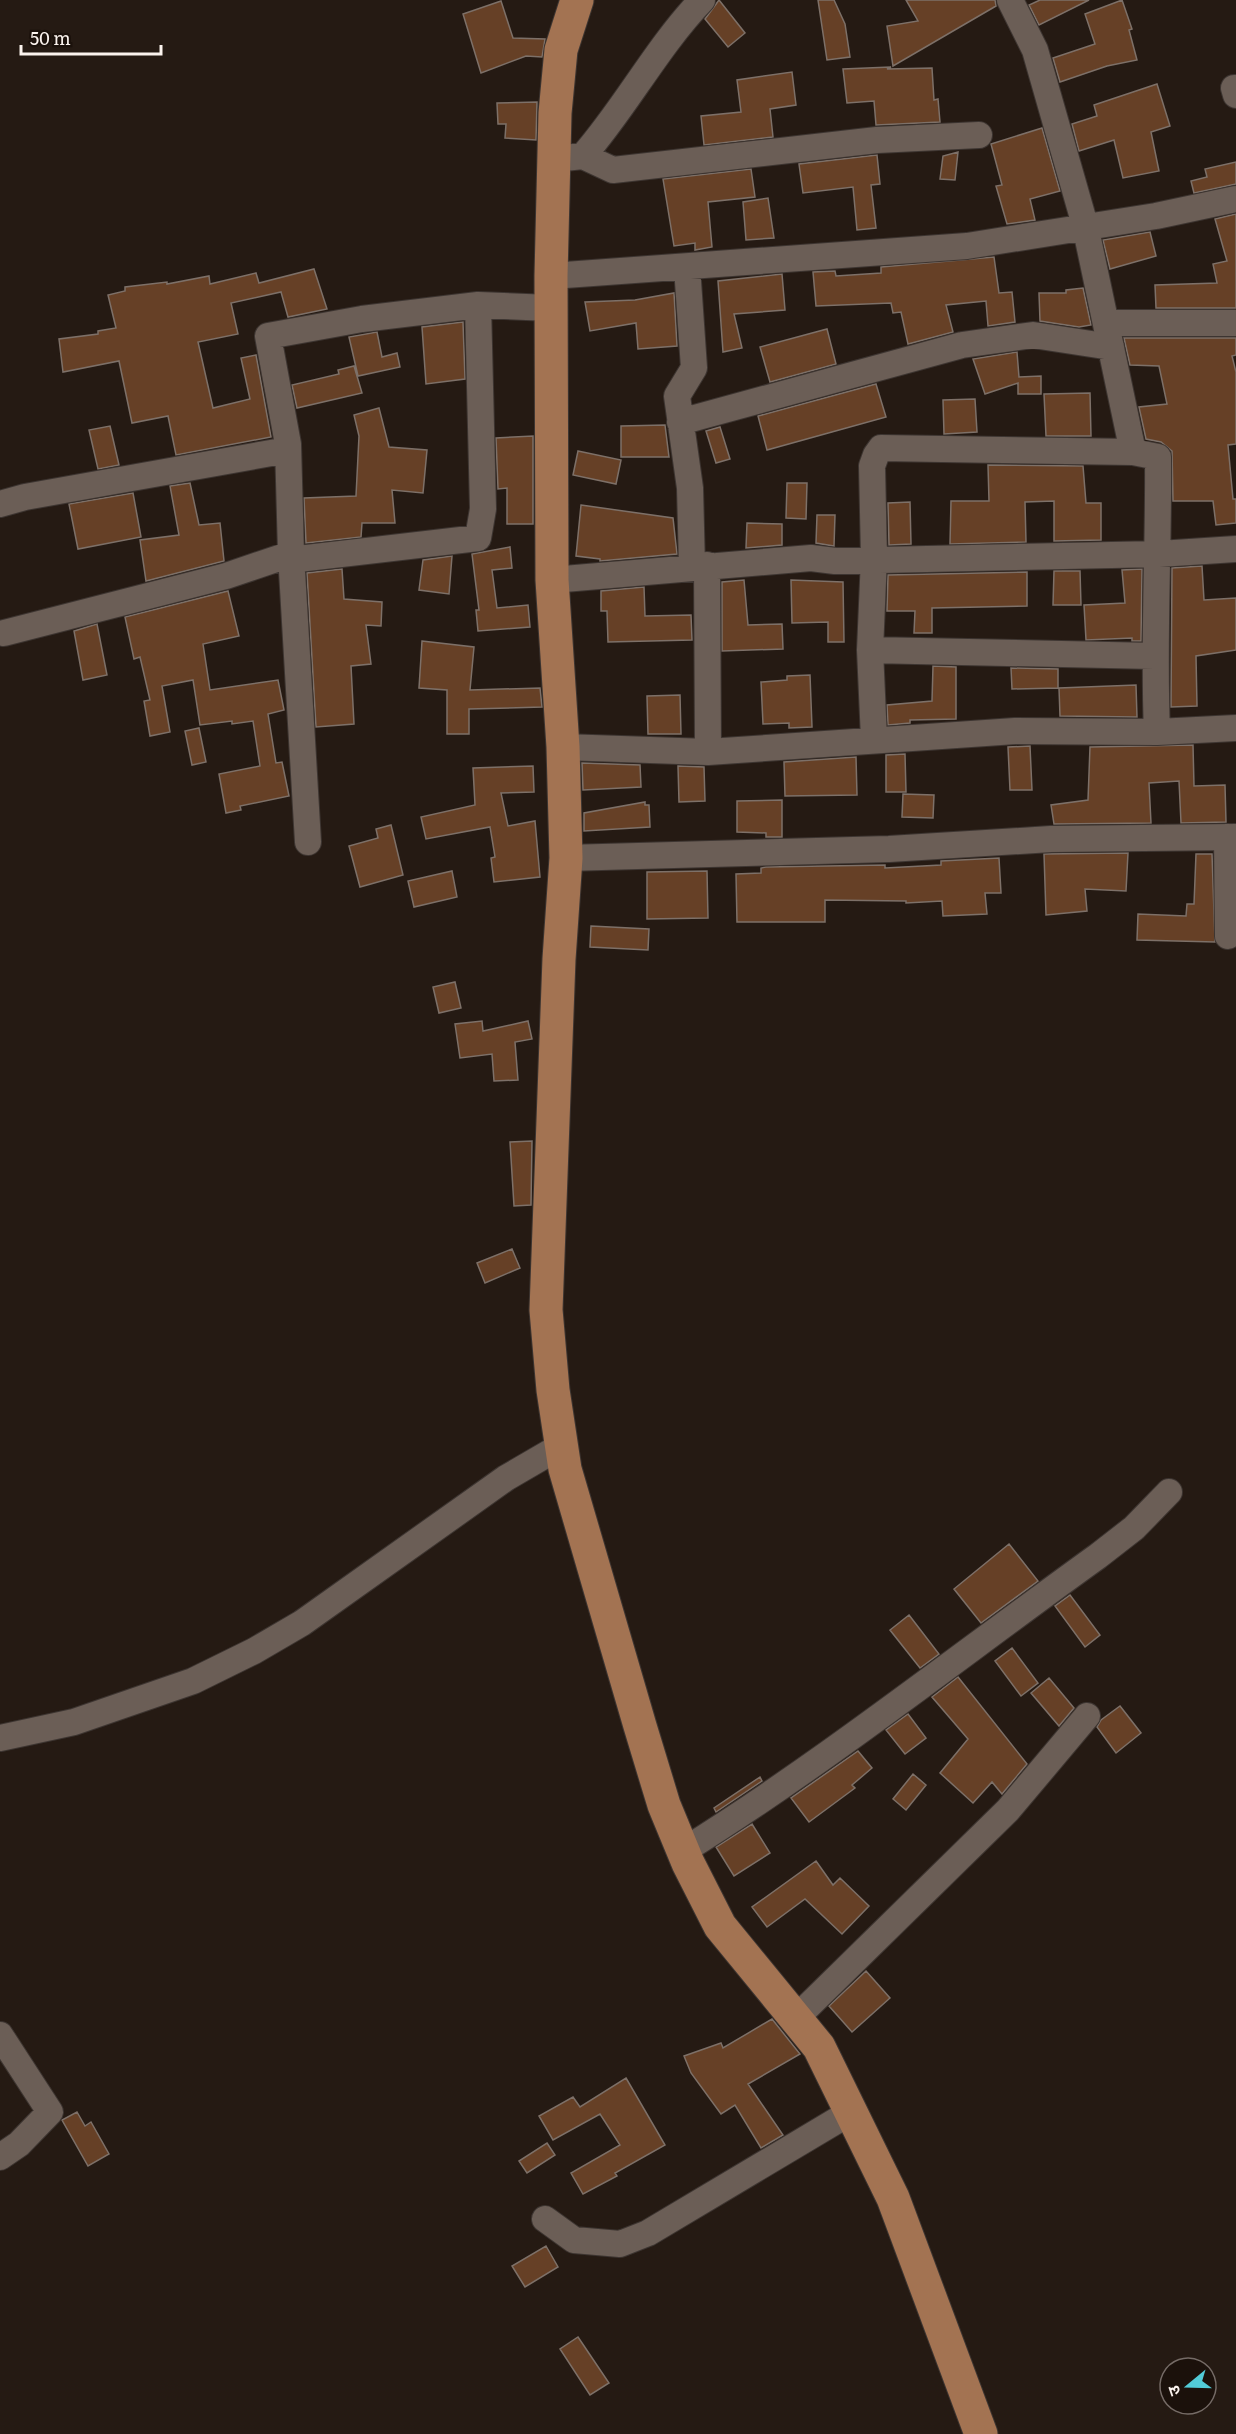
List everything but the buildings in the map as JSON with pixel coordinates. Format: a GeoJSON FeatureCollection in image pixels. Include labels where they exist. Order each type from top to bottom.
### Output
{"type":"FeatureCollection","features":[{"type":"Feature","properties":{"kind":"main road"},"geometry":{"type":"LineString","coordinates":[[577,0],[561,50],[568,158],[551,292],[552,580],[563,747],[566,858],[559,958],[546,1310],[561,1446],[565,1469],[640,1726],[664,1805],[683,1851],[720,1926],[819,2047],[893,2198],[981,2434]]}},
{"type":"Feature","properties":{"kind":"street"},"geometry":{"type":"LineString","coordinates":[[568,158],[611,124],[653,58],[702,0]]}},
{"type":"Feature","properties":{"kind":"street"},"geometry":{"type":"LineString","coordinates":[[1010,0],[1035,50],[1085,225],[1133,452]]}},
{"type":"Feature","properties":{"kind":"street"},"geometry":{"type":"LineString","coordinates":[[1236,89],[1236,95]]}},
{"type":"Feature","properties":{"kind":"street"},"geometry":{"type":"LineString","coordinates":[[568,158],[612,170],[867,141],[979,135]]}},
{"type":"Feature","properties":{"kind":"street"},"geometry":{"type":"LineString","coordinates":[[308,842],[291,554],[288,450],[268,336],[362,320],[478,305],[687,267],[967,246],[1085,225],[1156,216],[1236,199]]}},
{"type":"Feature","properties":{"kind":"street"},"geometry":{"type":"LineString","coordinates":[[687,267],[694,368],[677,396],[699,566],[708,752]]}},
{"type":"Feature","properties":{"kind":"street"},"geometry":{"type":"LineString","coordinates":[[291,554],[298,559],[478,538],[483,509],[478,305]]}},
{"type":"Feature","properties":{"kind":"street"},"geometry":{"type":"LineString","coordinates":[[680,422],[962,345],[1032,336],[1108,335],[1236,323]]}},
{"type":"Feature","properties":{"kind":"street"},"geometry":{"type":"LineString","coordinates":[[874,739],[870,650],[874,558],[872,466],[881,448],[1133,452],[1158,457],[1159,554],[1154,656],[1157,732]]}},
{"type":"Feature","properties":{"kind":"street"},"geometry":{"type":"LineString","coordinates":[[0,504],[25,497],[288,450]]}},
{"type":"Feature","properties":{"kind":"street"},"geometry":{"type":"LineString","coordinates":[[552,580],[811,558],[835,561],[874,558],[1159,554],[1236,549]]}},
{"type":"Feature","properties":{"kind":"street"},"geometry":{"type":"LineString","coordinates":[[4,633],[226,576],[291,554]]}},
{"type":"Feature","properties":{"kind":"street"},"geometry":{"type":"LineString","coordinates":[[870,650],[1154,656]]}},
{"type":"Feature","properties":{"kind":"street"},"geometry":{"type":"LineString","coordinates":[[563,747],[708,752],[1015,731],[1157,732],[1236,728]]}},
{"type":"Feature","properties":{"kind":"street"},"geometry":{"type":"LineString","coordinates":[[566,858],[889,849],[1051,839],[1231,837],[1227,936]]}},
{"type":"Feature","properties":{"kind":"street"},"geometry":{"type":"LineString","coordinates":[[0,1738],[74,1722],[182,1685],[254,1651],[302,1623],[507,1478],[561,1446]]}},
{"type":"Feature","properties":{"kind":"street"},"geometry":{"type":"LineString","coordinates":[[683,1851],[752,1808],[1098,1556],[1134,1528],[1169,1492]]}},
{"type":"Feature","properties":{"kind":"street"},"geometry":{"type":"LineString","coordinates":[[795,2018],[1008,1810],[1087,1716]]}},
{"type":"Feature","properties":{"kind":"street"},"geometry":{"type":"LineString","coordinates":[[0,2035],[50,2112],[20,2144],[0,2157]]}},
{"type":"Feature","properties":{"kind":"street"},"geometry":{"type":"LineString","coordinates":[[545,2219],[574,2240],[620,2244],[648,2233],[851,2112]]}}]}
